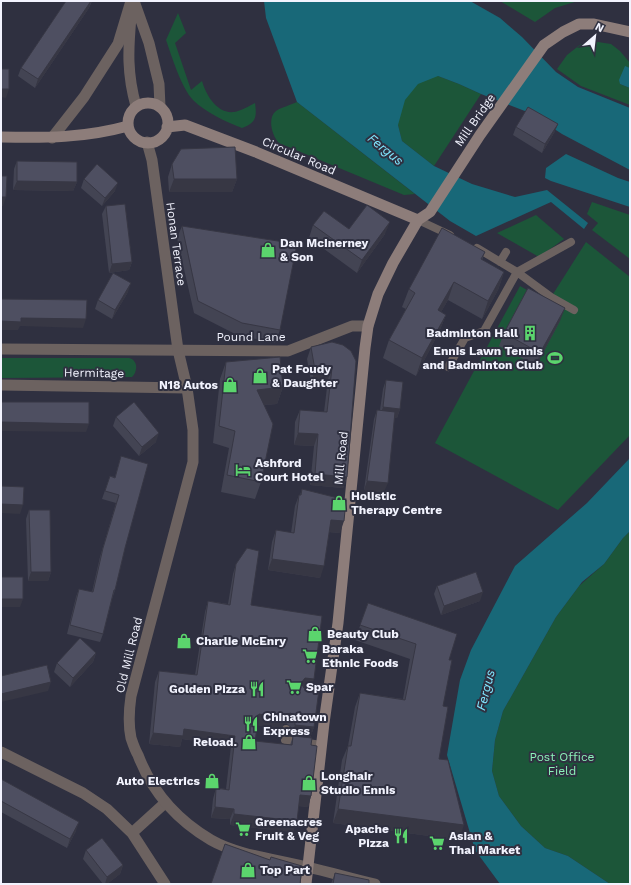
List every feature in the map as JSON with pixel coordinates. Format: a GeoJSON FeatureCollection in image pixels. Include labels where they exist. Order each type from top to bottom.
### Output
{"type":"FeatureCollection","features":[{"type":"Feature","properties":{"kind":"main road","name":"Mill Bridge"},"geometry":{"type":"LineString","coordinates":[[430,212],[457,169],[544,45],[563,32],[579,24],[594,24],[630,32]]}},
{"type":"Feature","properties":{"kind":"main road"},"geometry":{"type":"LineString","coordinates":[[148,102],[160,107],[165,113],[168,120],[167,127],[163,135],[156,141],[147,142],[138,140],[132,134],[128,126],[129,115],[136,106],[148,102]]}},
{"type":"Feature","properties":{"kind":"main road","name":"Circular Road"},"geometry":{"type":"LineString","coordinates":[[167,127],[185,125],[256,152],[418,220]]}},
{"type":"Feature","properties":{"kind":"main road"},"geometry":{"type":"LineString","coordinates":[[1,137],[52,138],[104,132],[128,126]]}},
{"type":"Feature","properties":{"kind":"main road","name":"Mill Road"},"geometry":{"type":"LineString","coordinates":[[306,884],[322,745],[325,697],[338,623],[368,326],[378,294],[393,263],[418,220],[430,212]]}},
{"type":"Feature","properties":{"kind":"street"},"geometry":{"type":"LineString","coordinates":[[133,1],[128,52],[131,87],[136,106]]}},
{"type":"Feature","properties":{"kind":"street"},"geometry":{"type":"LineString","coordinates":[[133,1],[149,43],[159,84],[160,107]]}},
{"type":"Feature","properties":{"kind":"street"},"geometry":{"type":"LineString","coordinates":[[52,138],[84,97],[118,44],[133,1]]}},
{"type":"Feature","properties":{"kind":"street","name":"Honan Terrace"},"geometry":{"type":"LineString","coordinates":[[147,142],[152,160],[178,350]]}},
{"type":"Feature","properties":{"kind":"street","name":"Pound Lane"},"geometry":{"type":"LineString","coordinates":[[178,350],[288,351],[352,326],[368,326]]}},
{"type":"Feature","properties":{"kind":"street","name":"Hermitage"},"geometry":{"type":"LineString","coordinates":[[1,349],[178,350]]}},
{"type":"Feature","properties":{"kind":"street","name":"Old Mill Road"},"geometry":{"type":"LineString","coordinates":[[178,350],[187,388],[193,430],[193,462],[131,696],[129,716],[131,739],[142,766],[155,790],[165,803],[183,820],[212,841],[241,852],[375,884]]}},
{"type":"Feature","properties":{"kind":"street","name":"Hermitage"},"geometry":{"type":"LineString","coordinates":[[1,385],[187,388]]}},
{"type":"Feature","properties":{"kind":"street"},"geometry":{"type":"LineString","coordinates":[[1,752],[83,793],[107,809],[132,834],[165,884]]}},
{"type":"Feature","properties":{"kind":"street"},"geometry":{"type":"LineString","coordinates":[[132,834],[165,803]]}},
{"type":"Feature","properties":{"kind":"lane"},"geometry":{"type":"LineString","coordinates":[[418,220],[463,242],[518,272],[551,297],[574,310]]}},
{"type":"Feature","properties":{"kind":"lane"},"geometry":{"type":"LineString","coordinates":[[448,367],[465,338],[484,331],[518,272],[571,242]]}},
{"type":"Feature","properties":{"kind":"lane"},"geometry":{"type":"LineString","coordinates":[[500,262],[506,252]]}},
{"type":"Feature","properties":{"kind":"lane"},"geometry":{"type":"LineString","coordinates":[[286,729],[285,740],[322,745]]}},
{"type":"Feature","properties":{"kind":"green space"},"geometry":{"type":"Polygon","coordinates":[[[400,1],[438,76],[481,94],[434,166],[402,141],[398,125],[400,1]]]}},
{"type":"Feature","properties":{"kind":"green space"},"geometry":{"type":"Polygon","coordinates":[[[500,1],[578,1],[555,8],[535,22],[500,1]]]}},
{"type":"Feature","properties":{"kind":"green space"},"geometry":{"type":"Polygon","coordinates":[[[178,13],[186,33],[175,43],[191,90],[202,81],[206,92],[217,107],[228,112],[239,111],[255,103],[256,112],[253,122],[247,126],[242,128],[203,109],[193,100],[185,88],[177,72],[166,40],[178,13]]]}},
{"type":"Feature","properties":{"kind":"green space"},"geometry":{"type":"Polygon","coordinates":[[[598,42],[611,44],[620,51],[630,63],[630,68],[629,67],[620,84],[630,88],[630,105],[581,86],[557,69],[567,55],[581,44],[598,42]]]}},
{"type":"Feature","properties":{"kind":"green space"},"geometry":{"type":"Polygon","coordinates":[[[297,102],[415,194],[404,195],[279,143],[273,132],[271,122],[273,114],[278,110],[297,102]]]}},
{"type":"Feature","properties":{"kind":"green space"},"geometry":{"type":"Polygon","coordinates":[[[592,202],[630,215],[630,259],[592,230],[598,223],[587,214],[592,202]]]}},
{"type":"Feature","properties":{"kind":"green space"},"geometry":{"type":"Polygon","coordinates":[[[536,215],[564,239],[539,257],[497,233],[536,215]]]}},
{"type":"Feature","properties":{"kind":"green space","name":"Ennis Lawn Tennis and Badminton Club"},"geometry":{"type":"Polygon","coordinates":[[[586,242],[630,277],[630,435],[558,510],[435,443],[520,286],[548,302],[586,242]]]}},
{"type":"Feature","properties":{"kind":"green space"},"geometry":{"type":"Polygon","coordinates":[[[1,358],[129,358],[134,361],[136,369],[132,377],[1,378],[1,358]]]}},
{"type":"Feature","properties":{"kind":"green space","name":"Post Office Field"},"geometry":{"type":"Polygon","coordinates":[[[630,531],[630,884],[610,884],[568,856],[545,848],[521,826],[499,796],[492,771],[495,740],[503,711],[556,617],[579,586],[604,564],[630,531]]]}},
{"type":"Feature","properties":{"kind":"water","name":"Fergus"},"geometry":{"type":"Polygon","coordinates":[[[264,1],[470,1],[500,18],[522,37],[556,72],[578,87],[630,108],[630,170],[562,134],[530,113],[459,84],[438,76],[418,84],[405,100],[398,125],[402,141],[434,166],[472,184],[515,197],[547,190],[588,223],[584,229],[551,202],[476,236],[450,221],[297,102],[266,18],[264,1]]]}},
{"type":"Feature","properties":{"kind":"water"},"geometry":{"type":"Polygon","coordinates":[[[625,66],[630,68],[630,88],[620,84],[619,80],[625,66]]]}},
{"type":"Feature","properties":{"kind":"water"},"geometry":{"type":"Polygon","coordinates":[[[566,154],[630,182],[630,207],[545,178],[546,168],[566,154]]]}},
{"type":"Feature","properties":{"kind":"water","name":"Fergus"},"geometry":{"type":"Polygon","coordinates":[[[630,458],[630,531],[604,564],[582,582],[556,617],[503,711],[495,740],[492,771],[499,796],[521,826],[545,848],[568,856],[610,884],[500,884],[475,850],[447,755],[460,680],[471,650],[515,566],[587,503],[630,458]]]}},
{"type":"Feature","properties":{"kind":"building"},"geometry":{"type":"Polygon","coordinates":[[[66,1],[91,1],[38,79],[21,68],[66,1]]]}},
{"type":"Feature","properties":{"kind":"building"},"geometry":{"type":"Polygon","coordinates":[[[1,69],[9,69],[9,89],[1,89],[1,69]]]}},
{"type":"Feature","properties":{"kind":"building"},"geometry":{"type":"Polygon","coordinates":[[[528,107],[558,124],[545,144],[516,127],[528,107]]]}},
{"type":"Feature","properties":{"kind":"building"},"geometry":{"type":"Polygon","coordinates":[[[235,147],[237,179],[174,179],[172,164],[181,149],[235,147]]]}},
{"type":"Feature","properties":{"kind":"building"},"geometry":{"type":"Polygon","coordinates":[[[17,161],[77,162],[77,182],[17,181],[17,161]]]}},
{"type":"Feature","properties":{"kind":"building"},"geometry":{"type":"Polygon","coordinates":[[[97,164],[118,183],[105,198],[84,179],[97,164]]]}},
{"type":"Feature","properties":{"kind":"building"},"geometry":{"type":"Polygon","coordinates":[[[1,176],[7,176],[6,197],[1,197],[1,176]]]}},
{"type":"Feature","properties":{"kind":"building"},"geometry":{"type":"Polygon","coordinates":[[[125,204],[132,262],[112,264],[106,206],[125,204]]]}},
{"type":"Feature","properties":{"kind":"building"},"geometry":{"type":"Polygon","coordinates":[[[367,205],[390,222],[362,260],[313,225],[324,211],[349,229],[367,205]]]}},
{"type":"Feature","properties":{"kind":"building"},"geometry":{"type":"Polygon","coordinates":[[[182,226],[297,244],[280,330],[242,323],[198,301],[182,226]]]}},
{"type":"Feature","properties":{"kind":"building"},"geometry":{"type":"Polygon","coordinates":[[[442,228],[485,252],[481,259],[504,272],[488,301],[454,282],[438,310],[446,315],[422,358],[389,340],[415,293],[409,289],[442,228]]]}},
{"type":"Feature","properties":{"kind":"building"},"geometry":{"type":"Polygon","coordinates":[[[113,273],[131,283],[115,310],[98,300],[113,273]]]}},
{"type":"Feature","properties":{"kind":"building","name":"Badminton Hall"},"geometry":{"type":"Polygon","coordinates":[[[528,288],[565,308],[540,353],[504,333],[528,288]]]}},
{"type":"Feature","properties":{"kind":"building"},"geometry":{"type":"Polygon","coordinates":[[[1,299],[87,300],[86,319],[21,318],[21,322],[1,321],[1,299]]]}},
{"type":"Feature","properties":{"kind":"building"},"geometry":{"type":"Polygon","coordinates":[[[332,342],[343,345],[351,351],[356,361],[347,477],[315,474],[318,434],[298,433],[300,410],[327,412],[332,368],[315,370],[311,347],[332,342]]]}},
{"type":"Feature","properties":{"kind":"building"},"geometry":{"type":"Polygon","coordinates":[[[280,357],[283,387],[257,390],[273,424],[261,482],[227,475],[235,431],[219,426],[226,362],[280,357]]]}},
{"type":"Feature","properties":{"kind":"building"},"geometry":{"type":"Polygon","coordinates":[[[386,380],[403,382],[400,409],[383,407],[386,380]]]}},
{"type":"Feature","properties":{"kind":"building"},"geometry":{"type":"Polygon","coordinates":[[[1,402],[89,402],[89,424],[1,422],[1,402]]]}},
{"type":"Feature","properties":{"kind":"building"},"geometry":{"type":"Polygon","coordinates":[[[134,402],[159,433],[142,447],[116,417],[134,402]]]}},
{"type":"Feature","properties":{"kind":"building"},"geometry":{"type":"Polygon","coordinates":[[[377,410],[395,412],[388,483],[367,481],[377,410]]]}},
{"type":"Feature","properties":{"kind":"building"},"geometry":{"type":"Polygon","coordinates":[[[121,456],[148,464],[103,634],[70,625],[79,589],[93,592],[103,548],[119,495],[105,491],[110,476],[115,478],[121,456]]]}},
{"type":"Feature","properties":{"kind":"building"},"geometry":{"type":"Polygon","coordinates":[[[1,486],[24,487],[23,505],[1,504],[1,486]]]}},
{"type":"Feature","properties":{"kind":"building"},"geometry":{"type":"Polygon","coordinates":[[[302,489],[346,500],[344,521],[331,520],[324,566],[272,559],[276,530],[294,533],[299,495],[301,495],[302,489]]]}},
{"type":"Feature","properties":{"kind":"building"},"geometry":{"type":"Polygon","coordinates":[[[29,510],[50,510],[51,572],[31,572],[29,510]]]}},
{"type":"Feature","properties":{"kind":"building"},"geometry":{"type":"Polygon","coordinates":[[[247,548],[259,551],[251,605],[322,616],[314,679],[305,678],[301,683],[304,688],[319,690],[314,727],[295,725],[295,717],[291,713],[287,714],[284,718],[259,714],[255,741],[292,745],[293,736],[312,738],[311,745],[317,746],[311,796],[300,795],[297,821],[234,814],[234,809],[215,807],[216,788],[229,790],[235,736],[184,729],[183,736],[153,733],[159,671],[197,675],[208,601],[230,605],[236,564],[247,548]]]}},
{"type":"Feature","properties":{"kind":"building"},"geometry":{"type":"Polygon","coordinates":[[[476,572],[483,592],[444,606],[437,586],[476,572]]]}},
{"type":"Feature","properties":{"kind":"building"},"geometry":{"type":"Polygon","coordinates":[[[1,577],[23,577],[23,599],[1,599],[1,577]]]}},
{"type":"Feature","properties":{"kind":"building"},"geometry":{"type":"Polygon","coordinates":[[[368,603],[457,634],[449,660],[452,660],[443,706],[448,707],[439,759],[448,760],[464,825],[338,809],[348,746],[351,746],[360,693],[405,700],[416,644],[360,625],[368,603]]]}},
{"type":"Feature","properties":{"kind":"building"},"geometry":{"type":"Polygon","coordinates":[[[80,638],[96,653],[73,678],[57,663],[80,638]]]}},
{"type":"Feature","properties":{"kind":"building"},"geometry":{"type":"Polygon","coordinates":[[[47,665],[51,682],[1,694],[1,676],[47,665]]]}},
{"type":"Feature","properties":{"kind":"building"},"geometry":{"type":"Polygon","coordinates":[[[1,779],[79,822],[70,839],[1,801],[1,779]]]}},
{"type":"Feature","properties":{"kind":"building"},"geometry":{"type":"Polygon","coordinates":[[[102,838],[123,865],[107,877],[86,850],[102,838]]]}},
{"type":"Feature","properties":{"kind":"building"},"geometry":{"type":"Polygon","coordinates":[[[225,844],[270,860],[271,857],[302,866],[300,884],[211,884],[225,844]]]}},
{"type":"Feature","properties":{"kind":"building"},"geometry":{"type":"Polygon","coordinates":[[[335,873],[369,880],[369,884],[333,884],[335,873]]]}},
{"type":"Feature","properties":{"kind":"place","name":"Dan McInerney & Son"},"geometry":{"type":"Point","coordinates":[268,250]}},
{"type":"Feature","properties":{"kind":"place","name":"Badminton Hall"},"geometry":{"type":"Point","coordinates":[530,333]}},
{"type":"Feature","properties":{"kind":"place","name":"Ennis Lawn Tennis and Badminton Club"},"geometry":{"type":"Point","coordinates":[555,358]}},
{"type":"Feature","properties":{"kind":"place","name":"Pat Foudy & Daughter"},"geometry":{"type":"Point","coordinates":[260,376]}},
{"type":"Feature","properties":{"kind":"place","name":"N18 Autos"},"geometry":{"type":"Point","coordinates":[230,385]}},
{"type":"Feature","properties":{"kind":"place","name":"Ashford Court Hotel"},"geometry":{"type":"Point","coordinates":[243,470]}},
{"type":"Feature","properties":{"kind":"place","name":"Holistic Therapy Centre"},"geometry":{"type":"Point","coordinates":[339,503]}},
{"type":"Feature","properties":{"kind":"place","name":"Beauty Club"},"geometry":{"type":"Point","coordinates":[315,634]}},
{"type":"Feature","properties":{"kind":"place","name":"Charlie McEnry"},"geometry":{"type":"Point","coordinates":[184,641]}},
{"type":"Feature","properties":{"kind":"place","name":"Baraka Ethnic Foods"},"geometry":{"type":"Point","coordinates":[310,656]}},
{"type":"Feature","properties":{"kind":"place","name":"Spar"},"geometry":{"type":"Point","coordinates":[294,687]}},
{"type":"Feature","properties":{"kind":"place","name":"Golden Pizza"},"geometry":{"type":"Point","coordinates":[257,689]}},
{"type":"Feature","properties":{"kind":"place","name":"Chinatown Express"},"geometry":{"type":"Point","coordinates":[251,724]}},
{"type":"Feature","properties":{"kind":"place","name":"Reload."},"geometry":{"type":"Point","coordinates":[249,742]}},
{"type":"Feature","properties":{"kind":"place","name":"Auto Electrics"},"geometry":{"type":"Point","coordinates":[212,781]}},
{"type":"Feature","properties":{"kind":"place","name":"Longhair Studio Ennis"},"geometry":{"type":"Point","coordinates":[309,783]}},
{"type":"Feature","properties":{"kind":"place","name":"Greenacres Fruit & Veg"},"geometry":{"type":"Point","coordinates":[243,829]}},
{"type":"Feature","properties":{"kind":"place","name":"Apache Pizza"},"geometry":{"type":"Point","coordinates":[401,836]}},
{"type":"Feature","properties":{"kind":"place","name":"Asian & Thai Market"},"geometry":{"type":"Point","coordinates":[437,843]}},
{"type":"Feature","properties":{"kind":"place","name":"Top Part"},"geometry":{"type":"Point","coordinates":[248,870]}}]}
